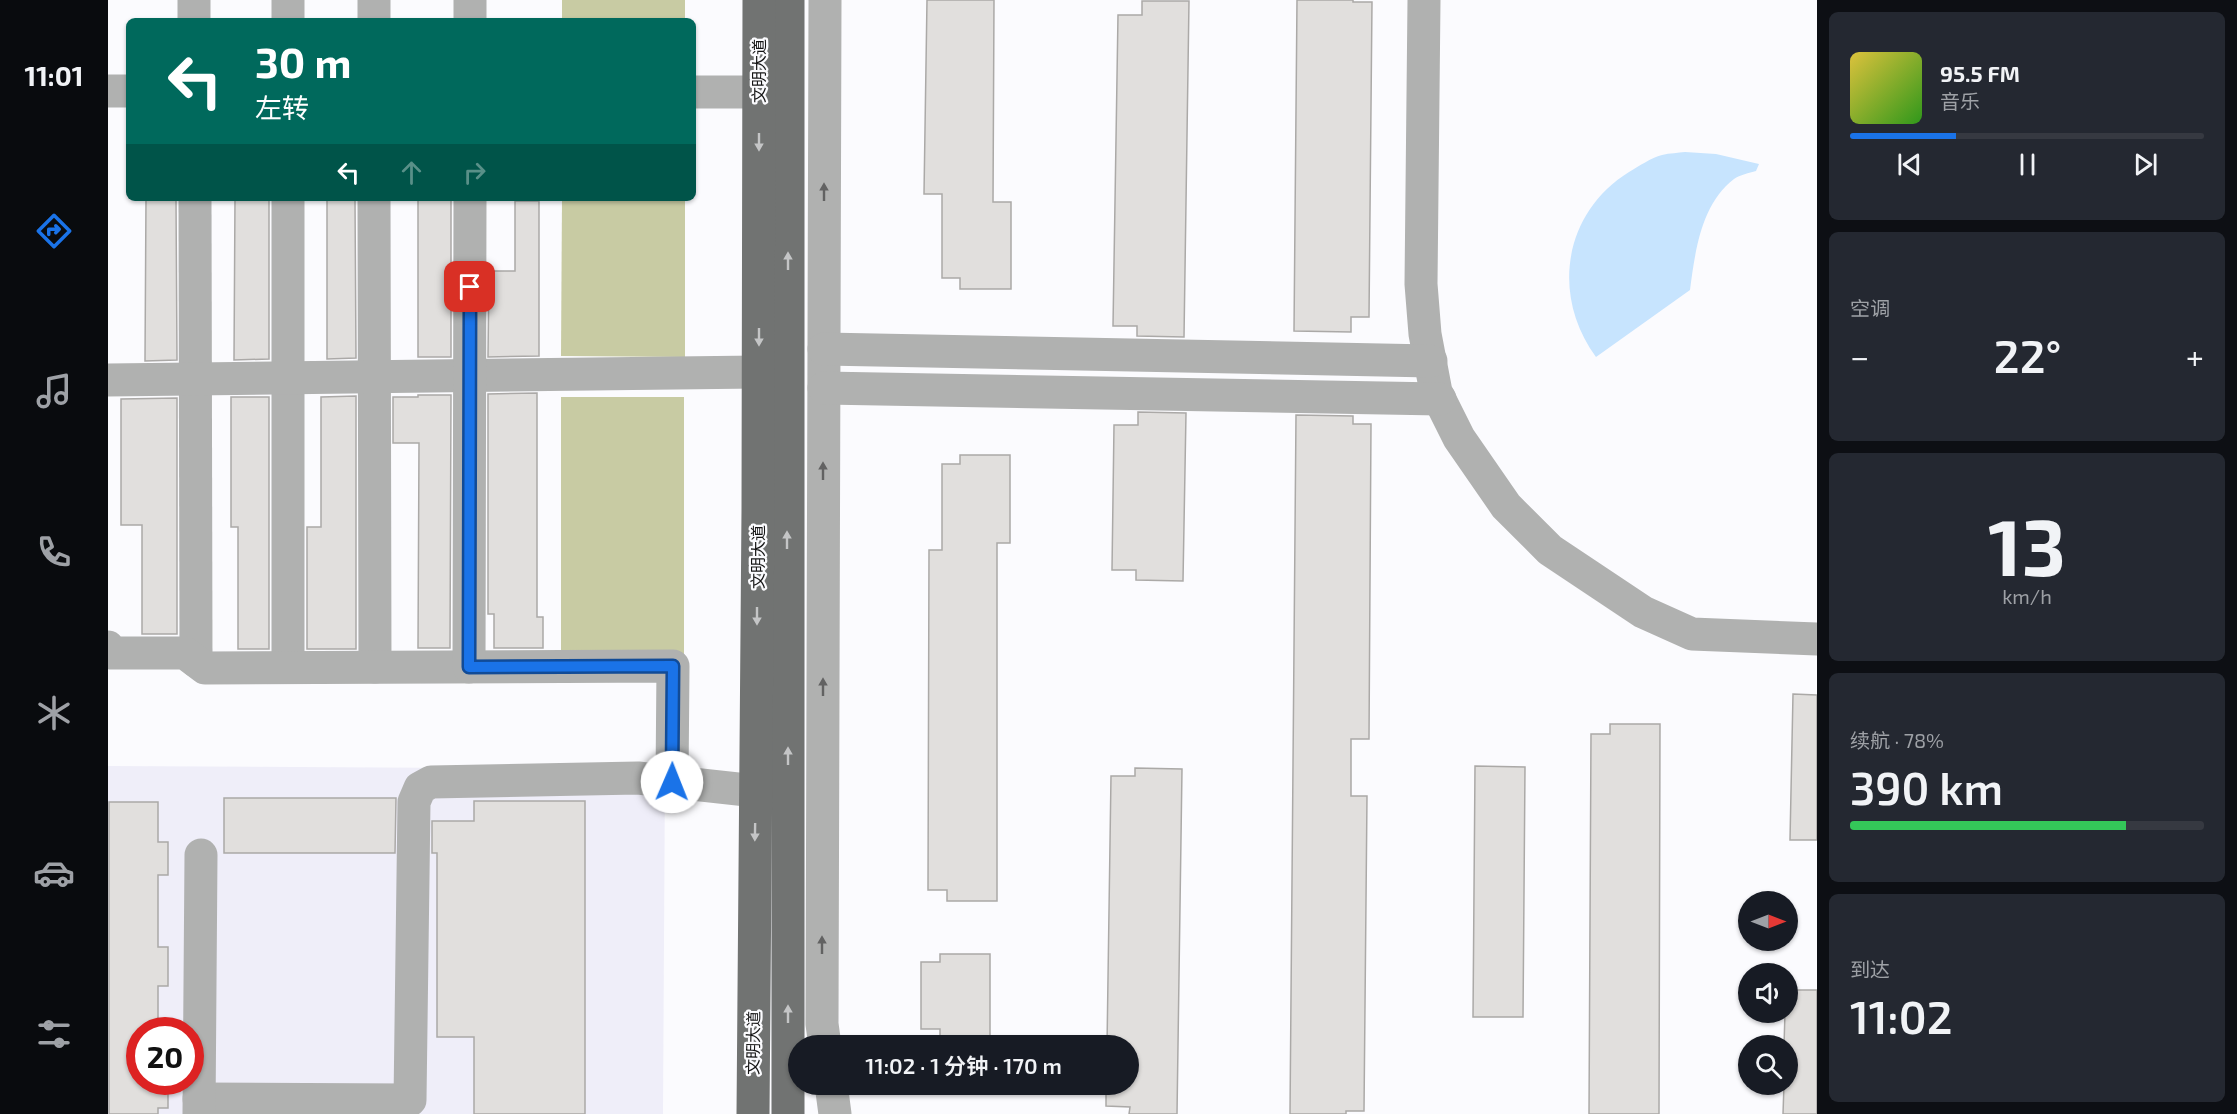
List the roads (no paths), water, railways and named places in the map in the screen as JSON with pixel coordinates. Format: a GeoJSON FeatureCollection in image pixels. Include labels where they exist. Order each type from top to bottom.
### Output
{"type":"FeatureCollection","features":[{"type":"Feature","properties":{"kind":"main road","name":"文明大道"},"geometry":{"type":"LineString","coordinates":[[753,1114],[759,0]]}},
{"type":"Feature","properties":{"kind":"main road","name":"文明大道"},"geometry":{"type":"LineString","coordinates":[[788,0],[788,1114]]}},
{"type":"Feature","properties":{"kind":"street"},"geometry":{"type":"LineString","coordinates":[[194,0],[194,18]]}},
{"type":"Feature","properties":{"kind":"street"},"geometry":{"type":"LineString","coordinates":[[288,0],[288,18]]}},
{"type":"Feature","properties":{"kind":"street"},"geometry":{"type":"LineString","coordinates":[[374,0],[374,18]]}},
{"type":"Feature","properties":{"kind":"street"},"geometry":{"type":"LineString","coordinates":[[470,0],[470,18]]}},
{"type":"Feature","properties":{"kind":"street"},"geometry":{"type":"LineString","coordinates":[[824,1035],[825,0]]}},
{"type":"Feature","properties":{"kind":"street"},"geometry":{"type":"LineString","coordinates":[[1424,0],[1422,284],[1425,334],[1436,392],[1459,438],[1506,506],[1550,550],[1643,612],[1692,634],[1816,639]]}},
{"type":"Feature","properties":{"kind":"street"},"geometry":{"type":"LineString","coordinates":[[108,91],[126,91]]}},
{"type":"Feature","properties":{"kind":"street"},"geometry":{"type":"LineString","coordinates":[[696,92],[759,92]]}},
{"type":"Feature","properties":{"kind":"street"},"geometry":{"type":"LineString","coordinates":[[195,201],[196,661]]}},
{"type":"Feature","properties":{"kind":"street"},"geometry":{"type":"LineString","coordinates":[[288,201],[288,667]]}},
{"type":"Feature","properties":{"kind":"street"},"geometry":{"type":"LineString","coordinates":[[374,201],[375,667]]}},
{"type":"Feature","properties":{"kind":"street"},"geometry":{"type":"LineString","coordinates":[[469,667],[470,201]]}},
{"type":"Feature","properties":{"kind":"street"},"geometry":{"type":"LineString","coordinates":[[824,349],[1431,361]]}},
{"type":"Feature","properties":{"kind":"street"},"geometry":{"type":"LineString","coordinates":[[108,380],[758,372]]}},
{"type":"Feature","properties":{"kind":"street"},"geometry":{"type":"LineString","coordinates":[[824,388],[1440,399]]}},
{"type":"Feature","properties":{"kind":"street"},"geometry":{"type":"LineString","coordinates":[[108,647],[111,653],[185,653],[205,668],[673,666],[672,782]]}},
{"type":"Feature","properties":{"kind":"street"},"geometry":{"type":"LineString","coordinates":[[201,855],[199,1106],[410,1100],[414,802],[420,788],[430,782],[638,778],[756,791]]}},
{"type":"Feature","properties":{"kind":"street"},"geometry":{"type":"LineString","coordinates":[[832,1095],[835,1114]]}},
{"type":"Feature","properties":{"kind":"water"},"geometry":{"type":"Polygon","coordinates":[[[1685,152],[1716,154],[1759,164],[1756,171],[1734,179],[1714,202],[1697,245],[1690,290],[1596,357],[1582,333],[1573,308],[1569,282],[1571,257],[1578,232],[1590,210],[1607,189],[1629,172],[1658,156],[1685,152]]]}}]}
